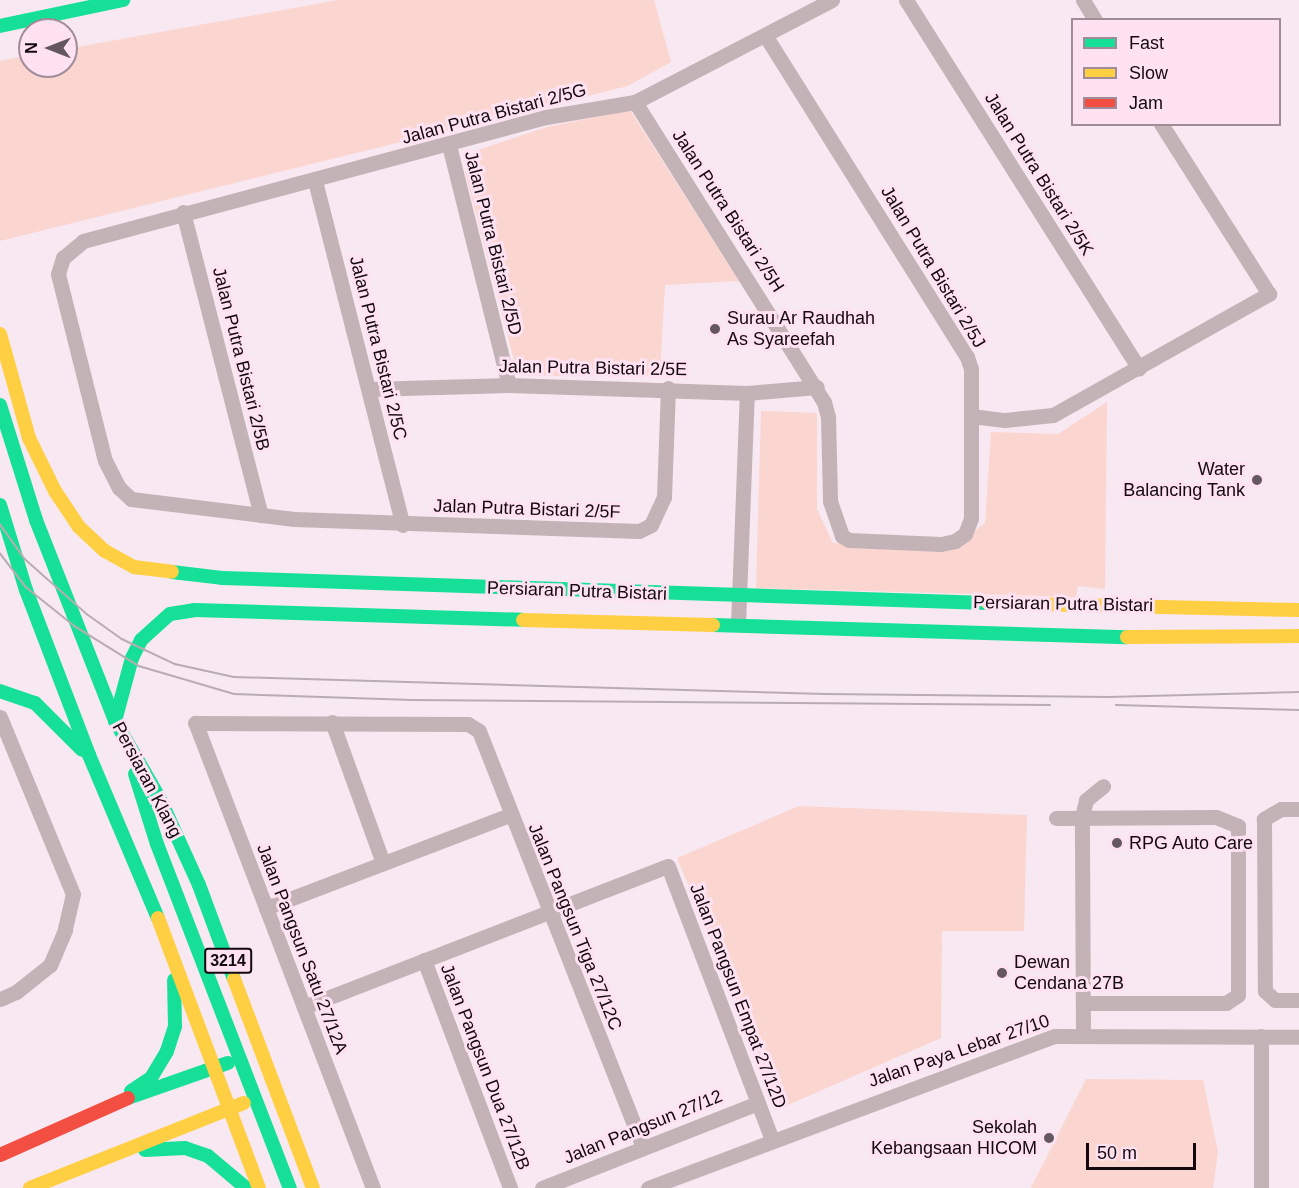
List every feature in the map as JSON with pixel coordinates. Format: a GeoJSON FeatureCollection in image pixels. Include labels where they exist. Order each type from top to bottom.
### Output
{"type":"FeatureCollection","features":[{"type":"Feature","properties":{"kind":"main road"},"geometry":{"type":"LineString","coordinates":[[0,26],[123,0]]}},
{"type":"Feature","properties":{"kind":"main road","name":"Persiaran Putra Bistari"},"geometry":{"type":"LineString","coordinates":[[0,334],[29,438],[55,491],[79,527],[105,551],[134,567],[222,578],[737,597],[1299,610]]}},
{"type":"Feature","properties":{"kind":"main road","name":"Persiaran Klang"},"geometry":{"type":"LineString","coordinates":[[0,405],[36,520],[115,721],[125,743],[155,789],[199,885],[313,1188]]}},
{"type":"Feature","properties":{"kind":"main road","name":"3214"},"geometry":{"type":"LineString","coordinates":[[0,505],[26,590],[89,755],[170,947],[259,1188]]}},
{"type":"Feature","properties":{"kind":"main road","name":"Persiaran Putra Bistari"},"geometry":{"type":"LineString","coordinates":[[115,721],[132,658],[141,640],[170,614],[194,610],[738,624],[1187,639],[1299,636]]}},
{"type":"Feature","properties":{"kind":"main road"},"geometry":{"type":"LineString","coordinates":[[0,691],[35,703],[89,755]]}},
{"type":"Feature","properties":{"kind":"main road"},"geometry":{"type":"LineString","coordinates":[[125,743],[157,844],[290,1188]]}},
{"type":"Feature","properties":{"kind":"main road"},"geometry":{"type":"LineString","coordinates":[[112,1104],[151,1078],[167,1051],[175,1026],[177,996],[170,947]]}},
{"type":"Feature","properties":{"kind":"main road"},"geometry":{"type":"LineString","coordinates":[[0,1155],[112,1104],[239,1059]]}},
{"type":"Feature","properties":{"kind":"main road"},"geometry":{"type":"LineString","coordinates":[[30,1188],[254,1099]]}},
{"type":"Feature","properties":{"kind":"main road"},"geometry":{"type":"LineString","coordinates":[[128,1150],[185,1148],[208,1156],[246,1188]]}},
{"type":"Feature","properties":{"kind":"street","name":"Jalan Putra Bistari 2/5G"},"geometry":{"type":"LineString","coordinates":[[261,515],[131,499],[119,488],[105,461],[60,288],[58,274],[72,246],[183,212],[315,181],[546,117],[635,102],[832,0]]}},
{"type":"Feature","properties":{"kind":"street","name":"Jalan Putra Bistari 2/5K"},"geometry":{"type":"LineString","coordinates":[[906,0],[1139,369]]}},
{"type":"Feature","properties":{"kind":"street"},"geometry":{"type":"LineString","coordinates":[[1083,0],[1094,18]]}},
{"type":"Feature","properties":{"kind":"street","name":"Jalan Putra Bistari 2/5J"},"geometry":{"type":"LineString","coordinates":[[766,36],[967,357],[971,369],[971,518],[965,534],[941,544],[849,540]]}},
{"type":"Feature","properties":{"kind":"street","name":"Jalan Putra Bistari 2/5H"},"geometry":{"type":"LineString","coordinates":[[635,102],[817,387],[828,417],[832,514],[842,536],[849,540]]}},
{"type":"Feature","properties":{"kind":"street"},"geometry":{"type":"LineString","coordinates":[[971,416],[1005,420],[1053,415],[1139,369],[1269,294],[1162,126]]}},
{"type":"Feature","properties":{"kind":"street","name":"Jalan Putra Bistari 2/5D"},"geometry":{"type":"LineString","coordinates":[[448,145],[509,385]]}},
{"type":"Feature","properties":{"kind":"street","name":"Jalan Putra Bistari 2/5C"},"geometry":{"type":"LineString","coordinates":[[315,181],[403,525]]}},
{"type":"Feature","properties":{"kind":"street","name":"Jalan Putra Bistari 2/5B"},"geometry":{"type":"LineString","coordinates":[[183,212],[261,515]]}},
{"type":"Feature","properties":{"kind":"street","name":"Jalan Putra Bistari 2/5E"},"geometry":{"type":"LineString","coordinates":[[369,389],[509,385],[668,388],[747,393],[817,387]]}},
{"type":"Feature","properties":{"kind":"street","name":"Jalan Putra Bistari 2/5F"},"geometry":{"type":"LineString","coordinates":[[261,515],[403,525],[639,531],[651,525],[664,497],[668,388]]}},
{"type":"Feature","properties":{"kind":"street"},"geometry":{"type":"LineString","coordinates":[[738,624],[737,597],[747,393]]}},
{"type":"Feature","properties":{"kind":"street"},"geometry":{"type":"LineString","coordinates":[[0,717],[4,737],[73,894],[65,930],[50,965],[16,993],[0,999]]}},
{"type":"Feature","properties":{"kind":"street"},"geometry":{"type":"LineString","coordinates":[[332,722],[383,863]]}},
{"type":"Feature","properties":{"kind":"street","name":"Jalan Pangsun Satu 27/12A"},"geometry":{"type":"LineString","coordinates":[[332,722],[195,723],[374,1188]]}},
{"type":"Feature","properties":{"kind":"street","name":"Jalan Pangsun Tiga 27/12C"},"geometry":{"type":"LineString","coordinates":[[332,722],[468,724],[479,731],[643,1148]]}},
{"type":"Feature","properties":{"kind":"street"},"geometry":{"type":"LineString","coordinates":[[1083,1034],[1082,817],[1086,800],[1103,786]]}},
{"type":"Feature","properties":{"kind":"street"},"geometry":{"type":"LineString","coordinates":[[1299,809],[1281,809],[1264,819],[1265,991],[1275,1000],[1299,1000]]}},
{"type":"Feature","properties":{"kind":"street"},"geometry":{"type":"LineString","coordinates":[[266,908],[510,814]]}},
{"type":"Feature","properties":{"kind":"street"},"geometry":{"type":"LineString","coordinates":[[1056,818],[1216,817],[1238,826],[1238,995],[1226,1003],[1083,1003]]}},
{"type":"Feature","properties":{"kind":"street","name":"Jalan Pangsun Empat 27/12D"},"geometry":{"type":"LineString","coordinates":[[549,912],[668,866],[772,1140]]}},
{"type":"Feature","properties":{"kind":"street"},"geometry":{"type":"LineString","coordinates":[[304,1007],[549,912]]}},
{"type":"Feature","properties":{"kind":"street","name":"Jalan Pangsun Dua 27/12B"},"geometry":{"type":"LineString","coordinates":[[424,960],[510,1188]]}},
{"type":"Feature","properties":{"kind":"street","name":"Jalan Paya Lebar 27/10"},"geometry":{"type":"LineString","coordinates":[[648,1188],[1015,1048],[1055,1036],[1083,1034],[1299,1037]]}},
{"type":"Feature","properties":{"kind":"street"},"geometry":{"type":"LineString","coordinates":[[1261,1036],[1261,1188]]}},
{"type":"Feature","properties":{"kind":"street","name":"Jalan Pangsun 27/12"},"geometry":{"type":"LineString","coordinates":[[542,1188],[576,1182],[643,1148],[758,1103]]}},
{"type":"Feature","properties":{"kind":"shaded area"},"geometry":{"type":"Polygon","coordinates":[[[338,0],[654,0],[671,62],[628,86],[0,241],[0,61],[18,57],[18,78],[78,78],[78,47],[338,0]]]}},
{"type":"Feature","properties":{"kind":"shaded area"},"geometry":{"type":"Polygon","coordinates":[[[630,110],[739,281],[665,285],[660,376],[528,376],[514,360],[465,172],[475,151],[547,127],[630,110]]]}},
{"type":"Feature","properties":{"kind":"shaded area"},"geometry":{"type":"Polygon","coordinates":[[[1107,402],[1105,589],[1078,586],[1076,597],[756,588],[761,411],[817,413],[817,509],[833,543],[949,551],[985,523],[991,432],[1058,434],[1107,402]]]}},
{"type":"Feature","properties":{"kind":"shaded area"},"geometry":{"type":"Polygon","coordinates":[[[799,806],[1027,815],[1024,931],[942,931],[941,1038],[781,1108],[677,858],[799,806]]]}},
{"type":"Feature","properties":{"kind":"shaded area"},"geometry":{"type":"Polygon","coordinates":[[[1086,1079],[1203,1080],[1218,1152],[1213,1188],[1031,1188],[1086,1079]]]}},
{"type":"Feature","properties":{"kind":"tram line"},"geometry":{"type":"LineString","coordinates":[[0,524],[25,559],[87,614],[122,639],[175,664],[234,677],[825,694],[1109,697],[1299,692]]}},
{"type":"Feature","properties":{"kind":"tram line"},"geometry":{"type":"LineString","coordinates":[[0,553],[26,587],[76,627],[139,666],[234,694],[412,700],[1050,705]]}},
{"type":"Feature","properties":{"kind":"tram line"},"geometry":{"type":"LineString","coordinates":[[1116,705],[1299,710]]}},
{"type":"Feature","properties":{"kind":"traffic: fast"},"geometry":{"type":"LineString","coordinates":[[0,26],[123,0]]}},
{"type":"Feature","properties":{"kind":"traffic: fast"},"geometry":{"type":"LineString","coordinates":[[0,405],[36,520],[115,721],[160,799],[199,885],[234,979]]}},
{"type":"Feature","properties":{"kind":"traffic: fast"},"geometry":{"type":"LineString","coordinates":[[0,505],[26,590],[89,755],[158,918]]}},
{"type":"Feature","properties":{"kind":"traffic: fast"},"geometry":{"type":"LineString","coordinates":[[172,572],[222,578],[988,603]]}},
{"type":"Feature","properties":{"kind":"traffic: fast"},"geometry":{"type":"LineString","coordinates":[[115,721],[132,658],[141,640],[170,614],[194,610],[523,620]]}},
{"type":"Feature","properties":{"kind":"traffic: fast"},"geometry":{"type":"LineString","coordinates":[[713,625],[1127,637]]}},
{"type":"Feature","properties":{"kind":"traffic: fast"},"geometry":{"type":"LineString","coordinates":[[0,691],[35,703],[82,750]]}},
{"type":"Feature","properties":{"kind":"traffic: fast"},"geometry":{"type":"LineString","coordinates":[[135,774],[157,844],[290,1188]]}},
{"type":"Feature","properties":{"kind":"traffic: fast"},"geometry":{"type":"LineString","coordinates":[[131,1091],[151,1078],[167,1051],[175,1026],[174,980]]}},
{"type":"Feature","properties":{"kind":"traffic: fast"},"geometry":{"type":"LineString","coordinates":[[128,1098],[228,1063]]}},
{"type":"Feature","properties":{"kind":"traffic: fast"},"geometry":{"type":"LineString","coordinates":[[145,1150],[185,1148],[208,1156],[246,1188]]}},
{"type":"Feature","properties":{"kind":"traffic: slow"},"geometry":{"type":"LineString","coordinates":[[0,334],[29,438],[55,491],[79,527],[105,551],[134,567],[172,572]]}},
{"type":"Feature","properties":{"kind":"traffic: slow"},"geometry":{"type":"LineString","coordinates":[[988,603],[1299,610]]}},
{"type":"Feature","properties":{"kind":"traffic: slow"},"geometry":{"type":"LineString","coordinates":[[523,620],[713,625]]}},
{"type":"Feature","properties":{"kind":"traffic: slow"},"geometry":{"type":"LineString","coordinates":[[1127,637],[1299,636]]}},
{"type":"Feature","properties":{"kind":"traffic: slow"},"geometry":{"type":"LineString","coordinates":[[158,918],[259,1188]]}},
{"type":"Feature","properties":{"kind":"traffic: slow"},"geometry":{"type":"LineString","coordinates":[[234,979],[313,1188]]}},
{"type":"Feature","properties":{"kind":"traffic: slow"},"geometry":{"type":"LineString","coordinates":[[30,1188],[244,1103]]}},
{"type":"Feature","properties":{"kind":"traffic: jam"},"geometry":{"type":"LineString","coordinates":[[0,1155],[128,1098]]}},
{"type":"Feature","properties":{"kind":"place","name":"Surau Ar Raudhah As Syareefah"},"geometry":{"type":"Point","coordinates":[715,329]}},
{"type":"Feature","properties":{"kind":"place","name":"Water Balancing Tank"},"geometry":{"type":"Point","coordinates":[1257,480]}},
{"type":"Feature","properties":{"kind":"place","name":"RPG Auto Care"},"geometry":{"type":"Point","coordinates":[1117,843]}},
{"type":"Feature","properties":{"kind":"place","name":"Dewan Cendana 27B"},"geometry":{"type":"Point","coordinates":[1002,973]}},
{"type":"Feature","properties":{"kind":"place","name":"Sekolah Kebangsaan HICOM"},"geometry":{"type":"Point","coordinates":[1049,1138]}}]}
